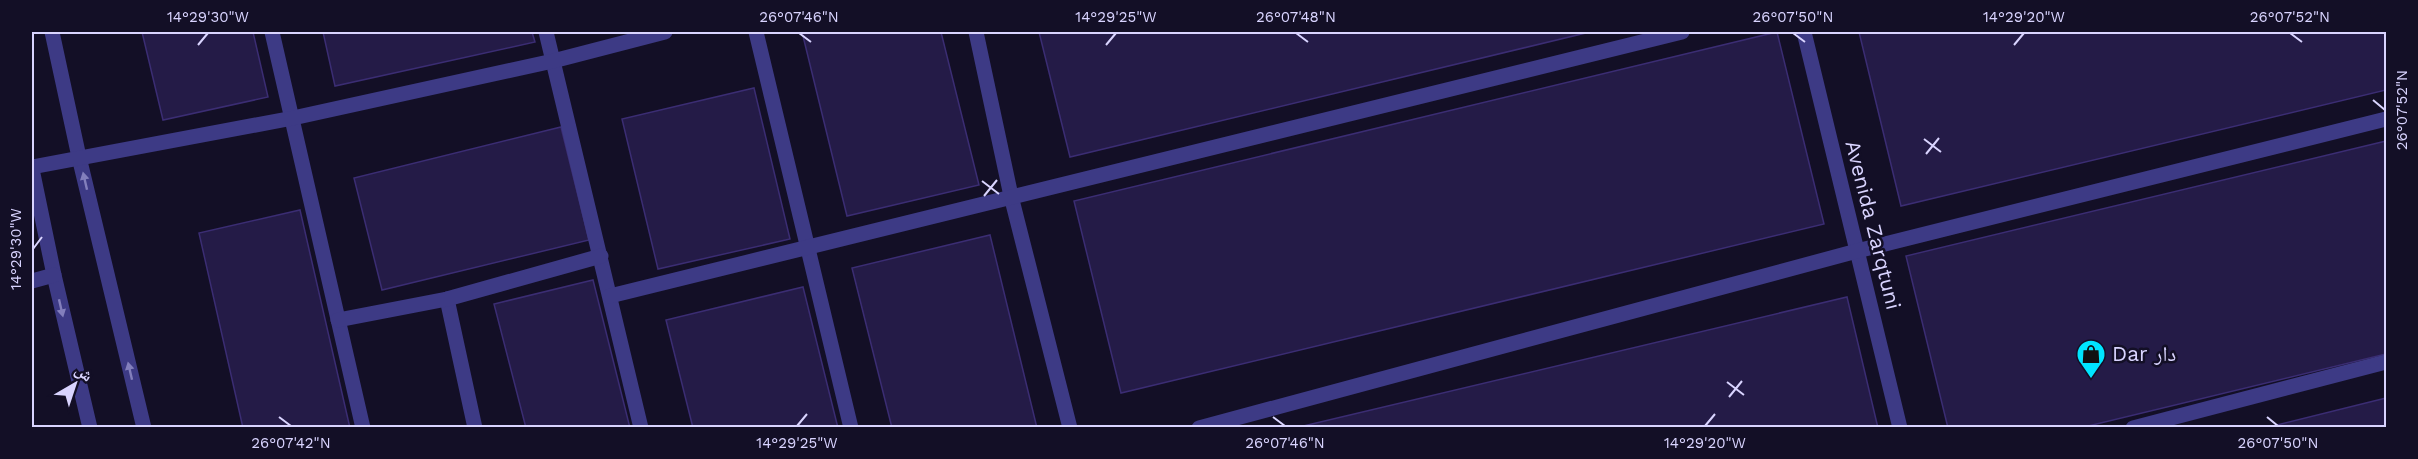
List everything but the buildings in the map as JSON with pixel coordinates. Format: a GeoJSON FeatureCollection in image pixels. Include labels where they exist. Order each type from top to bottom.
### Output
{"type":"FeatureCollection","features":[{"type":"Feature","properties":{"kind":"street"},"geometry":{"type":"LineString","coordinates":[[52,32],[79,157],[144,428]]}},
{"type":"Feature","properties":{"kind":"street"},"geometry":{"type":"LineString","coordinates":[[272,32],[363,428]]}},
{"type":"Feature","properties":{"kind":"street"},"geometry":{"type":"LineString","coordinates":[[546,32],[641,428]]}},
{"type":"Feature","properties":{"kind":"street"},"geometry":{"type":"LineString","coordinates":[[90,428],[54,275],[32,168],[79,157],[293,118],[553,61],[665,32]]}},
{"type":"Feature","properties":{"kind":"street"},"geometry":{"type":"LineString","coordinates":[[756,32],[851,428]]}},
{"type":"Feature","properties":{"kind":"street"},"geometry":{"type":"LineString","coordinates":[[976,32],[1011,196],[1070,428]]}},
{"type":"Feature","properties":{"kind":"street"},"geometry":{"type":"LineString","coordinates":[[610,296],[1682,32]]}},
{"type":"Feature","properties":{"kind":"street","name":"Avenida Zarqtuni"},"geometry":{"type":"LineString","coordinates":[[1804,32],[1900,428]]}},
{"type":"Feature","properties":{"kind":"street"},"geometry":{"type":"LineString","coordinates":[[1199,428],[1857,250],[2386,119]]}},
{"type":"Feature","properties":{"kind":"street"},"geometry":{"type":"LineString","coordinates":[[338,320],[447,299],[601,256]]}},
{"type":"Feature","properties":{"kind":"street"},"geometry":{"type":"LineString","coordinates":[[32,281],[54,275]]}},
{"type":"Feature","properties":{"kind":"street"},"geometry":{"type":"LineString","coordinates":[[447,299],[475,428]]}},
{"type":"Feature","properties":{"kind":"street"},"geometry":{"type":"LineString","coordinates":[[2133,428],[2386,362]]}},
{"type":"Feature","properties":{"kind":"place","name":"Dar دار"},"geometry":{"type":"Point","coordinates":[2091,380]}}]}
